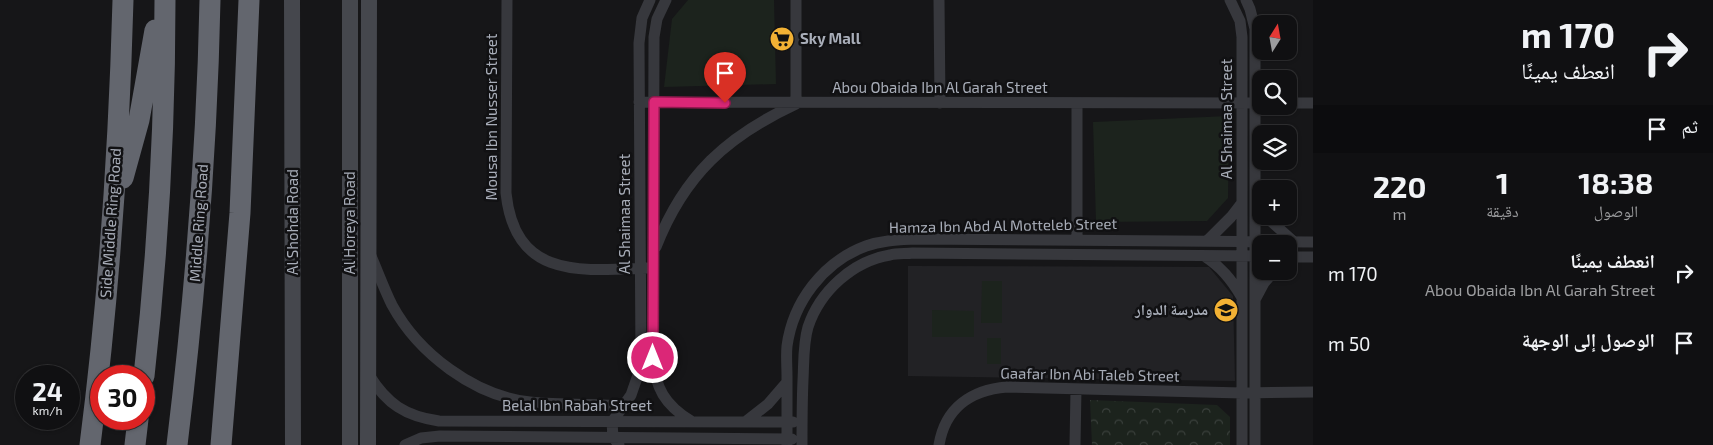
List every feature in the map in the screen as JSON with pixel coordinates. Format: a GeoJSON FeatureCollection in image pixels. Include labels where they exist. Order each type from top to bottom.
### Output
{"type":"FeatureCollection","features":[{"type":"Feature","properties":{"kind":"highway","name":"Side Middle Ring Road"},"geometry":{"type":"LineString","coordinates":[[90,445],[113,206],[122,0]]}},
{"type":"Feature","properties":{"kind":"highway"},"geometry":{"type":"LineString","coordinates":[[113,206],[136,132],[163,0]]}},
{"type":"Feature","properties":{"kind":"highway"},"geometry":{"type":"LineString","coordinates":[[145,365],[154,279],[161,169],[163,0]]}},
{"type":"Feature","properties":{"kind":"highway","name":"Middle Ring Road"},"geometry":{"type":"LineString","coordinates":[[177,445],[200,217],[206,124],[210,0]]}},
{"type":"Feature","properties":{"kind":"highway"},"geometry":{"type":"LineString","coordinates":[[221,445],[242,184],[249,0]]}},
{"type":"Feature","properties":{"kind":"highway"},"geometry":{"type":"LineString","coordinates":[[207,445],[228,364]]}},
{"type":"Feature","properties":{"kind":"highway"},"geometry":{"type":"LineString","coordinates":[[135,445],[137,430]]}},
{"type":"Feature","properties":{"kind":"street","name":"Al Shohda Road"},"geometry":{"type":"LineString","coordinates":[[292,0],[293,445]]}},
{"type":"Feature","properties":{"kind":"street","name":"Al Horeya Road"},"geometry":{"type":"LineString","coordinates":[[350,0],[350,445]]}},
{"type":"Feature","properties":{"kind":"street","name":"Al Horeya Road"},"geometry":{"type":"LineString","coordinates":[[368,445],[369,0]]}},
{"type":"Feature","properties":{"kind":"street","name":"Mousa Ibn Nusser Street"},"geometry":{"type":"LineString","coordinates":[[507,0],[506,193],[508,211],[513,228],[523,242],[536,254],[551,264],[568,269],[653,268]]}},
{"type":"Feature","properties":{"kind":"street","name":"Al Shaimaa Street"},"geometry":{"type":"LineString","coordinates":[[612,422],[625,406],[636,384],[641,359],[639,43],[642,18],[650,0]]}},
{"type":"Feature","properties":{"kind":"street","name":"Al Shaimaa Street"},"geometry":{"type":"LineString","coordinates":[[666,0],[657,19],[654,37],[654,374],[659,389],[667,402],[679,414],[692,422]]}},
{"type":"Feature","properties":{"kind":"street"},"geometry":{"type":"LineString","coordinates":[[654,253],[663,228],[676,204],[708,162],[750,128],[796,104],[796,0]]}},
{"type":"Feature","properties":{"kind":"street"},"geometry":{"type":"LineString","coordinates":[[940,0],[940,103]]}},
{"type":"Feature","properties":{"kind":"street","name":"Al Shaimaa Street"},"geometry":{"type":"LineString","coordinates":[[1230,0],[1240,22],[1242,37],[1242,445]]}},
{"type":"Feature","properties":{"kind":"street","name":"Al Shaimaa Street"},"geometry":{"type":"LineString","coordinates":[[1246,0],[1255,29],[1257,70]]}},
{"type":"Feature","properties":{"kind":"street"},"geometry":{"type":"LineString","coordinates":[[350,69],[369,69]]}},
{"type":"Feature","properties":{"kind":"street","name":"Abou Obaida Ibn Al Garah Street"},"geometry":{"type":"LineString","coordinates":[[639,102],[796,104],[1252,103]]}},
{"type":"Feature","properties":{"kind":"street"},"geometry":{"type":"LineString","coordinates":[[1076,103],[1077,240]]}},
{"type":"Feature","properties":{"kind":"street"},"geometry":{"type":"LineString","coordinates":[[1297,103],[1313,103]]}},
{"type":"Feature","properties":{"kind":"street","name":"Al Shaimaa Street"},"geometry":{"type":"LineString","coordinates":[[1258,115],[1258,180]]}},
{"type":"Feature","properties":{"kind":"street"},"geometry":{"type":"LineString","coordinates":[[1207,241],[1241,204]]}},
{"type":"Feature","properties":{"kind":"street"},"geometry":{"type":"LineString","coordinates":[[1275,225],[1285,235]]}},
{"type":"Feature","properties":{"kind":"street","name":"Hamza Ibn Abd Al Motteleb Street"},"geometry":{"type":"LineString","coordinates":[[787,442],[787,347],[793,321],[804,297],[820,276],[841,258],[865,246],[891,240],[909,239],[1252,241]]}},
{"type":"Feature","properties":{"kind":"street","name":"Hamza Ibn Abd Al Motteleb Street"},"geometry":{"type":"LineString","coordinates":[[1297,242],[1313,242]]}},
{"type":"Feature","properties":{"kind":"street"},"geometry":{"type":"LineString","coordinates":[[350,250],[368,250],[392,305],[408,329],[427,351],[449,369],[474,384],[492,392],[529,402],[625,406]]}},
{"type":"Feature","properties":{"kind":"street","name":"Hamza Ibn Abd Al Motteleb Street"},"geometry":{"type":"LineString","coordinates":[[802,442],[804,349],[808,327],[818,306],[831,288],[848,272],[868,261],[890,255],[913,253],[1252,256]]}},
{"type":"Feature","properties":{"kind":"street"},"geometry":{"type":"LineString","coordinates":[[1204,256],[1220,267],[1233,281],[1242,298]]}},
{"type":"Feature","properties":{"kind":"street"},"geometry":{"type":"LineString","coordinates":[[1297,258],[1313,257]]}},
{"type":"Feature","properties":{"kind":"street","name":"Al Shaimaa Street"},"geometry":{"type":"LineString","coordinates":[[1255,445],[1256,280]]}},
{"type":"Feature","properties":{"kind":"street"},"geometry":{"type":"LineString","coordinates":[[1255,300],[1266,280]]}},
{"type":"Feature","properties":{"kind":"street","name":"Belal Ibn Rabah Street"},"geometry":{"type":"LineString","coordinates":[[369,375],[378,390],[390,402],[405,412],[439,421],[802,422]]}},
{"type":"Feature","properties":{"kind":"street"},"geometry":{"type":"LineString","coordinates":[[745,422],[768,404],[787,382]]}},
{"type":"Feature","properties":{"kind":"street","name":"Gaafar Ibn Abi Taleb Street"},"geometry":{"type":"LineString","coordinates":[[939,445],[945,424],[964,400],[992,388],[1242,393],[1313,392]]}},
{"type":"Feature","properties":{"kind":"street"},"geometry":{"type":"LineString","coordinates":[[1075,445],[1076,389]]}},
{"type":"Feature","properties":{"kind":"street"},"geometry":{"type":"LineString","coordinates":[[612,422],[616,441]]}},
{"type":"Feature","properties":{"kind":"street","name":"Belal Ibn Rabah Street"},"geometry":{"type":"LineString","coordinates":[[405,445],[421,438],[440,436],[616,441],[744,438],[802,442]]}},
{"type":"Feature","properties":{"kind":"street"},"geometry":{"type":"LineString","coordinates":[[681,445],[696,438]]}},
{"type":"Feature","properties":{"kind":"street"},"geometry":{"type":"LineString","coordinates":[[744,438],[757,445]]}},
{"type":"Feature","properties":{"kind":"shaded area"},"geometry":{"type":"Polygon","coordinates":[[[908,266],[1209,267],[1233,296],[1235,381],[908,376],[908,266]]]}},
{"type":"Feature","properties":{"kind":"green space"},"geometry":{"type":"Polygon","coordinates":[[[688,0],[774,0],[776,84],[664,87],[672,19],[688,0]]]}},
{"type":"Feature","properties":{"kind":"green space"},"geometry":{"type":"Polygon","coordinates":[[[1229,116],[1228,198],[1207,221],[1096,222],[1093,122],[1229,116]]]}},
{"type":"Feature","properties":{"kind":"green space"},"geometry":{"type":"Polygon","coordinates":[[[982,281],[1002,281],[1002,323],[981,323],[982,281]]]}},
{"type":"Feature","properties":{"kind":"green space"},"geometry":{"type":"Polygon","coordinates":[[[932,310],[974,311],[974,337],[932,337],[932,310]]]}},
{"type":"Feature","properties":{"kind":"green space"},"geometry":{"type":"Polygon","coordinates":[[[987,338],[1001,338],[1001,364],[987,364],[987,338]]]}},
{"type":"Feature","properties":{"kind":"green space"},"geometry":{"type":"Polygon","coordinates":[[[1090,400],[1217,405],[1230,417],[1230,445],[1092,445],[1090,400]]]}},
{"type":"Feature","properties":{"kind":"place","name":"Sky Mall"},"geometry":{"type":"Point","coordinates":[782,39]}},
{"type":"Feature","properties":{"kind":"place","name":"مدرسة الدوار"},"geometry":{"type":"Point","coordinates":[1226,310]}},
{"type":"Feature","properties":{"kind":"route"},"geometry":{"type":"LineString","coordinates":[[653,358],[654,102],[725,103]]}}]}
